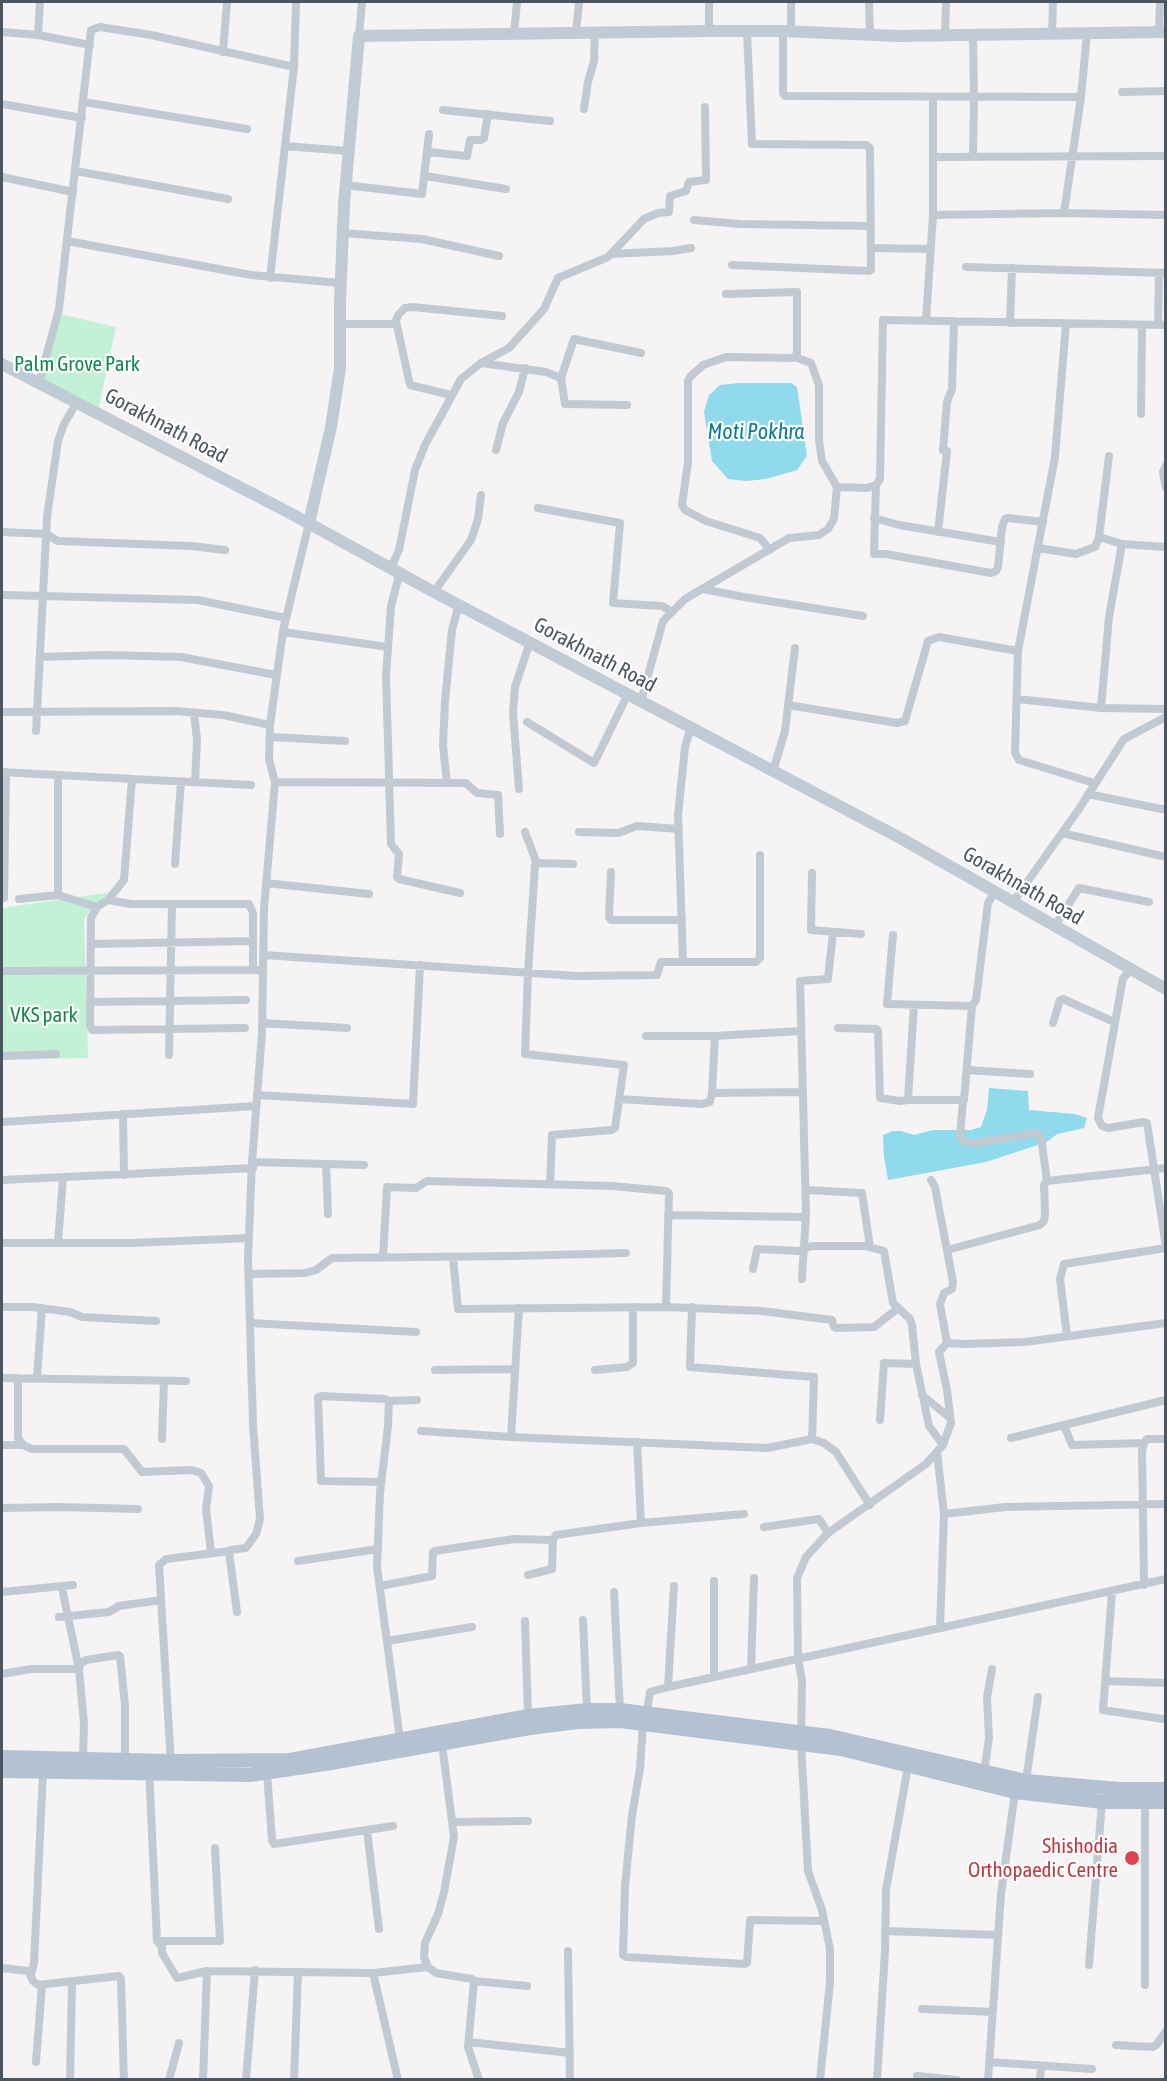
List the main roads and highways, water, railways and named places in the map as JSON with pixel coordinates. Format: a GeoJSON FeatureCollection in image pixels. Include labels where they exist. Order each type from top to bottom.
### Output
{"type":"FeatureCollection","features":[{"type":"Feature","properties":{"kind":"main road"},"geometry":{"type":"LineString","coordinates":[[309,523],[331,427],[340,368],[342,232],[359,36],[709,31],[945,35],[1162,32]]}},
{"type":"Feature","properties":{"kind":"main road","name":"Gorakhnath Road"},"geometry":{"type":"LineString","coordinates":[[2,364],[309,523],[434,592],[902,839],[1166,989]]}},
{"type":"Feature","properties":{"kind":"main road"},"geometry":{"type":"LineString","coordinates":[[2,1772],[171,1767],[290,1760],[528,1716],[587,1710],[620,1710],[645,1718],[801,1738],[1015,1792],[1102,1802],[1166,1802]]}},
{"type":"Feature","properties":{"kind":"main road"},"geometry":{"type":"LineString","coordinates":[[171,1767],[212,1775],[267,1773],[531,1728],[578,1722],[645,1718]]}},
{"type":"Feature","properties":{"kind":"main road"},"geometry":{"type":"LineString","coordinates":[[801,1738],[830,1736],[1026,1781],[1119,1789],[1166,1789]]}},
{"type":"Feature","properties":{"kind":"main road"},"geometry":{"type":"LineString","coordinates":[[2,1757],[125,1759],[149,1767]]}},
{"type":"Feature","properties":{"kind":"water","name":"Moti Pokhra"},"geometry":{"type":"Polygon","coordinates":[[[791,383],[797,387],[807,456],[797,470],[766,479],[746,481],[728,479],[712,461],[704,412],[709,395],[720,385],[791,383]]]}},
{"type":"Feature","properties":{"kind":"water"},"geometry":{"type":"Polygon","coordinates":[[[989,1088],[1028,1091],[1029,1110],[1075,1114],[1087,1118],[1084,1128],[1057,1134],[1047,1142],[986,1162],[888,1180],[883,1135],[893,1131],[914,1135],[933,1130],[971,1130],[981,1127],[987,1110],[989,1088]]]}},
{"type":"Feature","properties":{"kind":"place","name":"Shishodia Orthopaedic Centre"},"geometry":{"type":"Point","coordinates":[1132,1858]}},
{"type":"Feature","properties":{"kind":"park label","name":"Palm Grove Park"},"geometry":{"type":"Point","coordinates":[77,364]}},
{"type":"Feature","properties":{"kind":"park label","name":"VKS park"},"geometry":{"type":"Point","coordinates":[44,1015]}}]}
